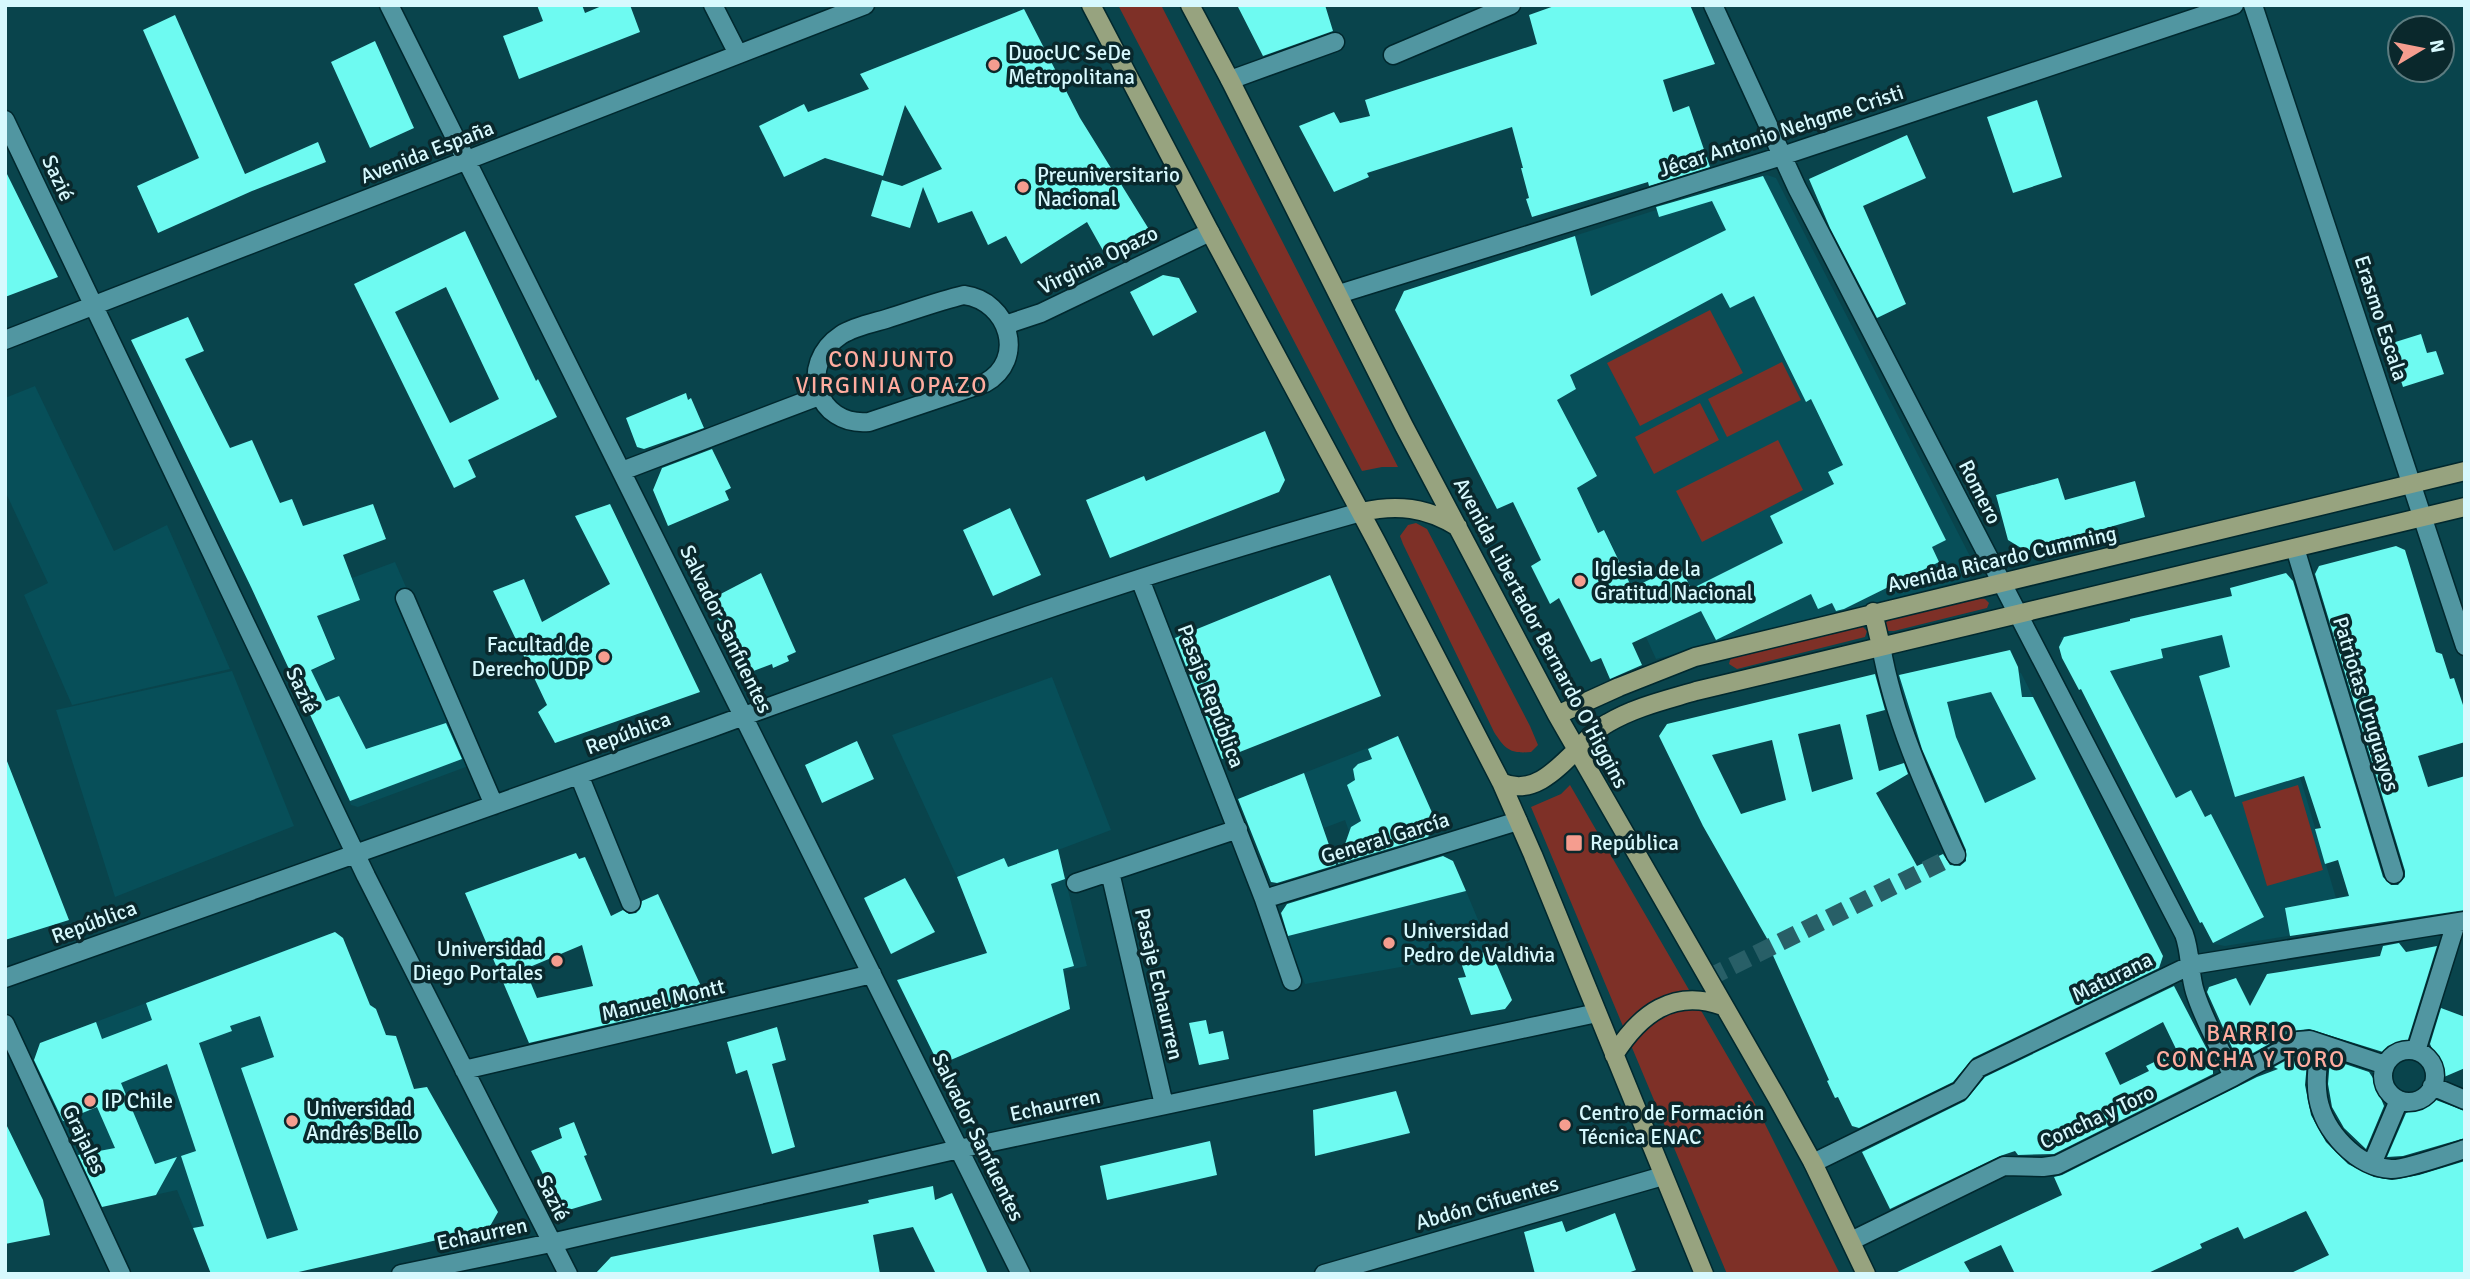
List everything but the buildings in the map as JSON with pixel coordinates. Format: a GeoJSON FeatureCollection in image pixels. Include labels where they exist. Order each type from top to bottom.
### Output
{"type":"FeatureCollection","features":[{"type":"Feature","properties":{"kind":"main road"},"geometry":{"type":"LineString","coordinates":[[1091,5],[1361,512],[1501,782],[1704,1274]]}},
{"type":"Feature","properties":{"kind":"main road","name":"Avenida Libertador Bernardo O'Higgins"},"geometry":{"type":"LineString","coordinates":[[1190,5],[1404,426],[1557,715],[1813,1163],[1866,1274]]}},
{"type":"Feature","properties":{"kind":"main road","name":"Avenida Ricardo Cumming"},"geometry":{"type":"LineString","coordinates":[[1557,715],[1685,660],[1873,612],[2465,471]]}},
{"type":"Feature","properties":{"kind":"main road"},"geometry":{"type":"LineString","coordinates":[[1361,512],[1396,507],[1410,508],[1436,515],[1458,527]]}},
{"type":"Feature","properties":{"kind":"main road"},"geometry":{"type":"LineString","coordinates":[[1501,782],[1518,788],[1531,786],[1554,770],[1602,726],[1636,709],[1696,691],[2465,507]]}},
{"type":"Feature","properties":{"kind":"main road"},"geometry":{"type":"LineString","coordinates":[[1873,612],[1881,646]]}},
{"type":"Feature","properties":{"kind":"main road"},"geometry":{"type":"LineString","coordinates":[[1614,1055],[1635,1026],[1660,1008],[1687,1000],[1712,1002],[1723,1006]]}},
{"type":"Feature","properties":{"kind":"street","name":"Salvador Sanfuentes"},"geometry":{"type":"LineString","coordinates":[[389,5],[1021,1274]]}},
{"type":"Feature","properties":{"kind":"street"},"geometry":{"type":"LineString","coordinates":[[713,5],[738,54]]}},
{"type":"Feature","properties":{"kind":"street","name":"Avenida España"},"geometry":{"type":"LineString","coordinates":[[5,341],[866,5]]}},
{"type":"Feature","properties":{"kind":"street"},"geometry":{"type":"LineString","coordinates":[[1393,55],[1511,5]]}},
{"type":"Feature","properties":{"kind":"street","name":"Romero"},"geometry":{"type":"LineString","coordinates":[[1713,5],[1782,156],[2184,934],[2189,948],[2196,995],[2233,1077]]}},
{"type":"Feature","properties":{"kind":"street","name":"Jécar Antonio Nehgme Cristi"},"geometry":{"type":"LineString","coordinates":[[1339,294],[1782,156],[2234,5]]}},
{"type":"Feature","properties":{"kind":"street","name":"Erasmo Escala"},"geometry":{"type":"LineString","coordinates":[[2253,5],[2465,646]]}},
{"type":"Feature","properties":{"kind":"street"},"geometry":{"type":"LineString","coordinates":[[1230,80],[1335,42]]}},
{"type":"Feature","properties":{"kind":"street","name":"Sazié"},"geometry":{"type":"LineString","coordinates":[[5,120],[355,854],[568,1274]]}},
{"type":"Feature","properties":{"kind":"street","name":"Virginia Opazo"},"geometry":{"type":"LineString","coordinates":[[1005,325],[1041,313],[1210,232]]}},
{"type":"Feature","properties":{"kind":"street"},"geometry":{"type":"LineString","coordinates":[[964,295],[983,299],[990,304],[1005,325],[1009,347],[1004,366],[995,378],[985,383],[869,422],[855,424],[832,412],[819,396],[816,382],[819,360],[843,334],[964,295]]}},
{"type":"Feature","properties":{"kind":"street"},"geometry":{"type":"LineString","coordinates":[[622,471],[819,396]]}},
{"type":"Feature","properties":{"kind":"street","name":"República"},"geometry":{"type":"LineString","coordinates":[[5,978],[743,716],[1140,579],[1361,512]]}},
{"type":"Feature","properties":{"kind":"street","name":"Patriotas Uruguayos"},"geometry":{"type":"LineString","coordinates":[[2294,548],[2394,874]]}},
{"type":"Feature","properties":{"kind":"street","name":"Pasaje República"},"geometry":{"type":"LineString","coordinates":[[1140,579],[1238,829],[1292,981]]}},
{"type":"Feature","properties":{"kind":"street"},"geometry":{"type":"LineString","coordinates":[[405,598],[494,805]]}},
{"type":"Feature","properties":{"kind":"street"},"geometry":{"type":"LineString","coordinates":[[1881,646],[1886,678],[1913,761],[1955,855]]}},
{"type":"Feature","properties":{"kind":"street"},"geometry":{"type":"LineString","coordinates":[[579,775],[631,904]]}},
{"type":"Feature","properties":{"kind":"street","name":"General García"},"geometry":{"type":"LineString","coordinates":[[1264,899],[1518,821]]}},
{"type":"Feature","properties":{"kind":"street"},"geometry":{"type":"LineString","coordinates":[[1076,883],[1238,829]]}},
{"type":"Feature","properties":{"kind":"street","name":"Pasaje Echaurren"},"geometry":{"type":"LineString","coordinates":[[1110,872],[1164,1105]]}},
{"type":"Feature","properties":{"kind":"street"},"geometry":{"type":"LineString","coordinates":[[2416,1051],[2460,922]]}},
{"type":"Feature","properties":{"kind":"street","name":"Maturana"},"geometry":{"type":"LineString","coordinates":[[1813,1163],[1960,1091],[1978,1068],[2191,965],[2460,922]]}},
{"type":"Feature","properties":{"kind":"street","name":"Manuel Montt"},"geometry":{"type":"LineString","coordinates":[[464,1070],[872,974]]}},
{"type":"Feature","properties":{"kind":"street","name":"Echaurren"},"geometry":{"type":"LineString","coordinates":[[401,1274],[551,1243],[959,1149],[1597,1013]]}},
{"type":"Feature","properties":{"kind":"street","name":"Grajales"},"geometry":{"type":"LineString","coordinates":[[5,1024],[121,1274]]}},
{"type":"Feature","properties":{"kind":"street","name":"Concha y Toro"},"geometry":{"type":"LineString","coordinates":[[1851,1241],[2004,1166],[2057,1165],[2233,1077],[2298,1041],[2310,1040],[2385,1065]]}},
{"type":"Feature","properties":{"kind":"street"},"geometry":{"type":"LineString","coordinates":[[2321,1044],[2318,1097],[2331,1131],[2351,1152],[2372,1164],[2393,1170],[2465,1149]]}},
{"type":"Feature","properties":{"kind":"street"},"geometry":{"type":"LineString","coordinates":[[2408,1050],[2416,1051],[2432,1065],[2432,1086],[2421,1098],[2411,1102],[2399,1100],[2390,1093],[2384,1083],[2385,1065],[2395,1054],[2408,1050]]}},
{"type":"Feature","properties":{"kind":"street"},"geometry":{"type":"LineString","coordinates":[[2432,1086],[2465,1100]]}},
{"type":"Feature","properties":{"kind":"street"},"geometry":{"type":"LineString","coordinates":[[2372,1164],[2399,1100]]}},
{"type":"Feature","properties":{"kind":"street","name":"Abdón Cifuentes"},"geometry":{"type":"LineString","coordinates":[[1324,1274],[1664,1176]]}},
{"type":"Feature","properties":{"kind":"shaded area"},"geometry":{"type":"Polygon","coordinates":[[[1118,5],[1161,5],[1398,467],[1362,471],[1118,5]]]}},
{"type":"Feature","properties":{"kind":"shaded area"},"geometry":{"type":"Polygon","coordinates":[[[1767,175],[1776,178],[1974,564],[1973,573],[1969,579],[1656,659],[1616,571],[1622,567],[1605,530],[1598,533],[1577,488],[1597,476],[1556,400],[1576,388],[1569,375],[1574,236],[1767,175]]]}},
{"type":"Feature","properties":{"kind":"shaded area"},"geometry":{"type":"Polygon","coordinates":[[[1710,310],[1743,373],[1640,426],[1607,363],[1710,310]]]}},
{"type":"Feature","properties":{"kind":"shaded area"},"geometry":{"type":"Polygon","coordinates":[[[1782,362],[1801,400],[1727,437],[1708,399],[1782,362]]]}},
{"type":"Feature","properties":{"kind":"shaded area"},"geometry":{"type":"Polygon","coordinates":[[[35,386],[114,551],[167,525],[230,669],[72,705],[24,595],[48,583],[5,491],[5,398],[35,386]]]}},
{"type":"Feature","properties":{"kind":"shaded area"},"geometry":{"type":"Polygon","coordinates":[[[1700,403],[1719,440],[1654,474],[1635,437],[1700,403]]]}},
{"type":"Feature","properties":{"kind":"shaded area"},"geometry":{"type":"Polygon","coordinates":[[[1778,440],[1803,490],[1702,542],[1676,491],[1778,440]]]}},
{"type":"Feature","properties":{"kind":"shaded area"},"geometry":{"type":"Polygon","coordinates":[[[1416,523],[1427,529],[1530,726],[1538,745],[1531,752],[1509,749],[1494,732],[1400,536],[1408,525],[1416,523]]]}},
{"type":"Feature","properties":{"kind":"shaded area"},"geometry":{"type":"Polygon","coordinates":[[[395,562],[482,761],[358,807],[351,805],[295,678],[336,659],[317,616],[360,600],[352,578],[395,562]]]}},
{"type":"Feature","properties":{"kind":"shaded area"},"geometry":{"type":"Polygon","coordinates":[[[2243,585],[2336,898],[2448,872],[2459,909],[2225,946],[2214,944],[2202,922],[2200,923],[2081,689],[2062,658],[2059,647],[2061,637],[2231,596],[2230,588],[2243,585]]]}},
{"type":"Feature","properties":{"kind":"shaded area"},"geometry":{"type":"Polygon","coordinates":[[[1979,598],[1989,603],[1987,608],[1894,631],[1888,631],[1885,627],[1886,622],[1891,619],[1979,598]]]}},
{"type":"Feature","properties":{"kind":"shaded area"},"geometry":{"type":"Polygon","coordinates":[[[1863,627],[1867,631],[1865,637],[1737,669],[1729,664],[1734,657],[1863,627]]]}},
{"type":"Feature","properties":{"kind":"shaded area"},"geometry":{"type":"Polygon","coordinates":[[[2011,650],[2018,672],[2021,673],[2087,802],[1969,857],[1891,677],[2011,650]]]}},
{"type":"Feature","properties":{"kind":"shaded area"},"geometry":{"type":"Polygon","coordinates":[[[232,671],[294,826],[115,897],[56,710],[232,671]]]}},
{"type":"Feature","properties":{"kind":"shaded area"},"geometry":{"type":"Polygon","coordinates":[[[1052,677],[1111,830],[1058,850],[1087,966],[1064,971],[1070,1009],[939,1065],[897,980],[987,953],[957,877],[892,735],[1052,677]]]}},
{"type":"Feature","properties":{"kind":"shaded area"},"geometry":{"type":"Polygon","coordinates":[[[1398,736],[1434,817],[1434,829],[1358,857],[1345,820],[1324,828],[1304,773],[1398,736]]]}},
{"type":"Feature","properties":{"kind":"shaded area"},"geometry":{"type":"Polygon","coordinates":[[[1570,785],[1753,1100],[1840,1274],[1727,1274],[1531,807],[1561,794],[1570,785]]]}},
{"type":"Feature","properties":{"kind":"shaded area"},"geometry":{"type":"Polygon","coordinates":[[[2298,785],[2323,870],[2267,886],[2242,802],[2298,785]]]}},
{"type":"Feature","properties":{"kind":"shaded area","name":"Universidad Pedro de Valdivia"},"geometry":{"type":"Polygon","coordinates":[[[1466,891],[1491,951],[1305,984],[1286,936],[1466,891]]]}},
{"type":"Feature","properties":{"kind":"shaded area","name":"Universidad Andrés Bello"},"geometry":{"type":"Polygon","coordinates":[[[329,934],[343,938],[370,1007],[387,1038],[409,1091],[427,1087],[497,1212],[212,1274],[177,1190],[101,1207],[34,1061],[40,1043],[329,934]]]}},
{"type":"Feature","properties":{"kind":"tunnel"},"geometry":{"type":"LineString","coordinates":[[1708,978],[1956,855]]}},
{"type":"Feature","properties":{"kind":"place","name":"DuocUC SeDe Metropolitana"},"geometry":{"type":"Point","coordinates":[994,65]}},
{"type":"Feature","properties":{"kind":"place","name":"Preuniversitario Nacional"},"geometry":{"type":"Point","coordinates":[1023,187]}},
{"type":"Feature","properties":{"kind":"place","name":"Iglesia de la Gratitud Nacional"},"geometry":{"type":"Point","coordinates":[1580,581]}},
{"type":"Feature","properties":{"kind":"place","name":"Facultad de Derecho UDP"},"geometry":{"type":"Point","coordinates":[604,657]}},
{"type":"Feature","properties":{"kind":"place","name":"República"},"geometry":{"type":"Point","coordinates":[1574,843]}},
{"type":"Feature","properties":{"kind":"place","name":"Universidad Pedro de Valdivia"},"geometry":{"type":"Point","coordinates":[1389,943]}},
{"type":"Feature","properties":{"kind":"place","name":"Universidad Diego Portales"},"geometry":{"type":"Point","coordinates":[557,961]}},
{"type":"Feature","properties":{"kind":"place","name":"IP Chile"},"geometry":{"type":"Point","coordinates":[90,1101]}},
{"type":"Feature","properties":{"kind":"place","name":"Universidad Andrés Bello"},"geometry":{"type":"Point","coordinates":[292,1121]}},
{"type":"Feature","properties":{"kind":"place","name":"Centro de Formación Técnica ENAC"},"geometry":{"type":"Point","coordinates":[1565,1125]}},
{"type":"Feature","properties":{"kind":"district","name":"CONJUNTO VIRGINIA OPAZO"},"geometry":{"type":"Point","coordinates":[892,372]}},
{"type":"Feature","properties":{"kind":"district","name":"BARRIO CONCHA Y TORO"},"geometry":{"type":"Point","coordinates":[2251,1046]}}]}
